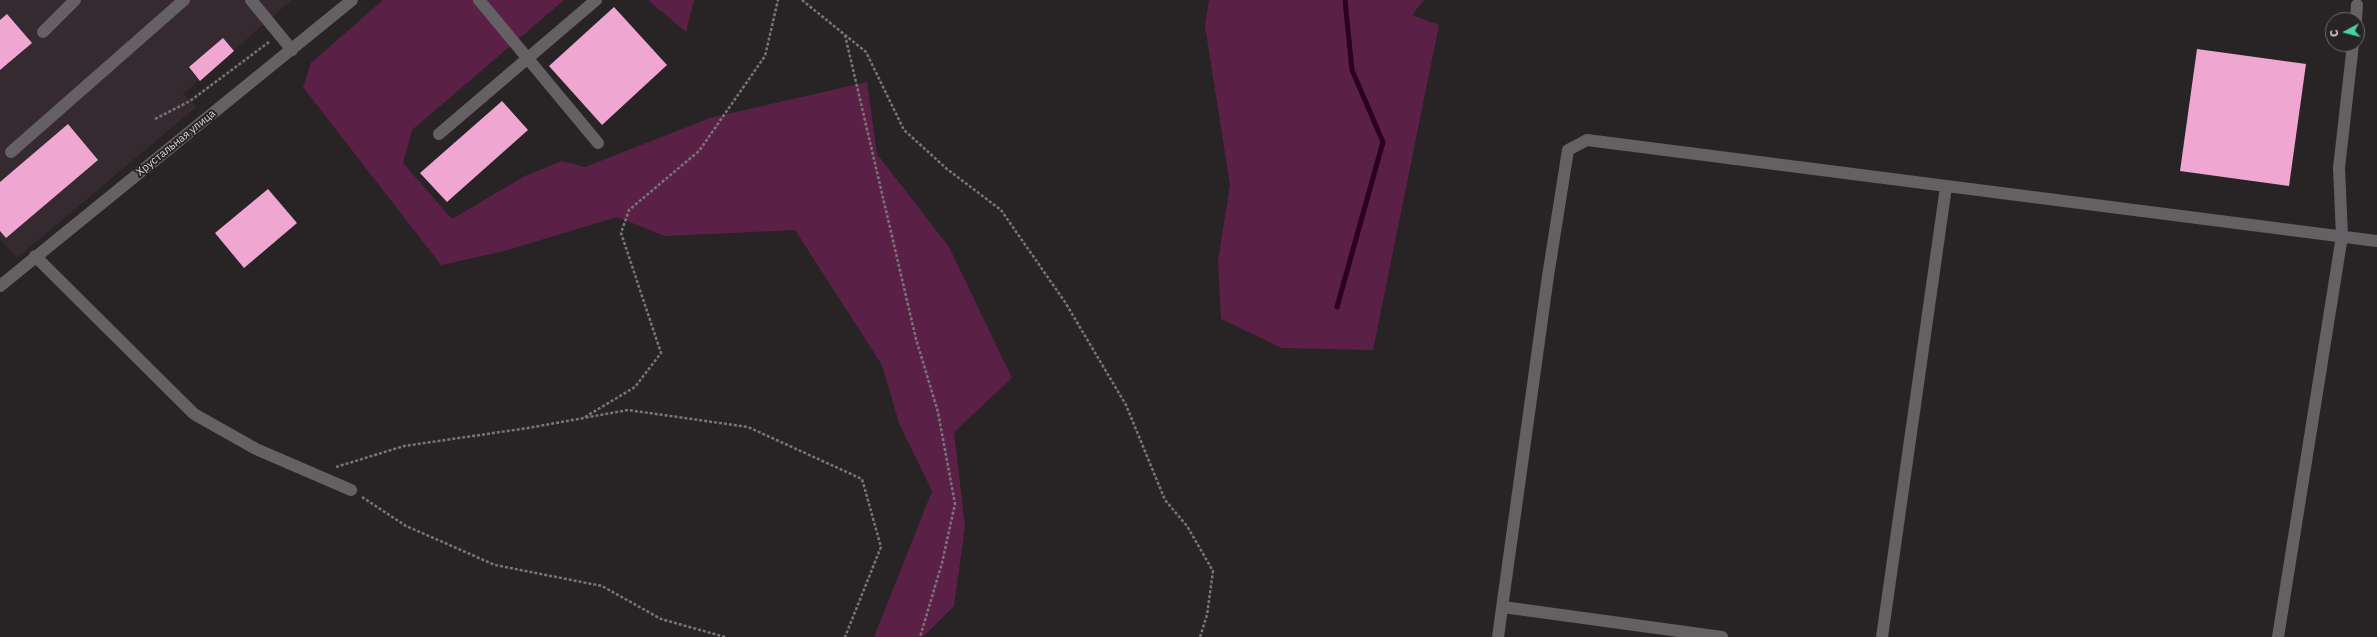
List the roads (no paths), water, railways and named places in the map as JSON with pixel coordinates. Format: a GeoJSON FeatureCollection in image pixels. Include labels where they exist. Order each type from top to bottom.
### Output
{"type":"FeatureCollection","features":[{"type":"Feature","properties":{"kind":"street"},"geometry":{"type":"LineString","coordinates":[[43,32],[74,0]]}},
{"type":"Feature","properties":{"kind":"street"},"geometry":{"type":"LineString","coordinates":[[11,152],[184,0]]}},
{"type":"Feature","properties":{"kind":"street"},"geometry":{"type":"LineString","coordinates":[[251,0],[292,50]]}},
{"type":"Feature","properties":{"kind":"street","name":"Хрустальная улица"},"geometry":{"type":"LineString","coordinates":[[2,280],[35,256],[292,50],[352,0]]}},
{"type":"Feature","properties":{"kind":"street"},"geometry":{"type":"LineString","coordinates":[[480,0],[598,143]]}},
{"type":"Feature","properties":{"kind":"street"},"geometry":{"type":"LineString","coordinates":[[439,134],[596,0]]}},
{"type":"Feature","properties":{"kind":"street"},"geometry":{"type":"LineString","coordinates":[[2357,5],[2357,12]]}},
{"type":"Feature","properties":{"kind":"street"},"geometry":{"type":"LineString","coordinates":[[2278,637],[2342,236],[2339,168],[2352,52]]}},
{"type":"Feature","properties":{"kind":"street"},"geometry":{"type":"LineString","coordinates":[[1498,637],[1548,276],[1568,150],[1587,140],[2377,241]]}},
{"type":"Feature","properties":{"kind":"street"},"geometry":{"type":"LineString","coordinates":[[1882,637],[1946,187]]}},
{"type":"Feature","properties":{"kind":"street"},"geometry":{"type":"LineString","coordinates":[[35,256],[194,414],[256,449],[351,490]]}},
{"type":"Feature","properties":{"kind":"street"},"geometry":{"type":"LineString","coordinates":[[1503,607],[1722,637]]}},
{"type":"Feature","properties":{"kind":"waterway"},"geometry":{"type":"LineString","coordinates":[[1337,307],[1383,142],[1352,70],[1345,0]]}}]}
